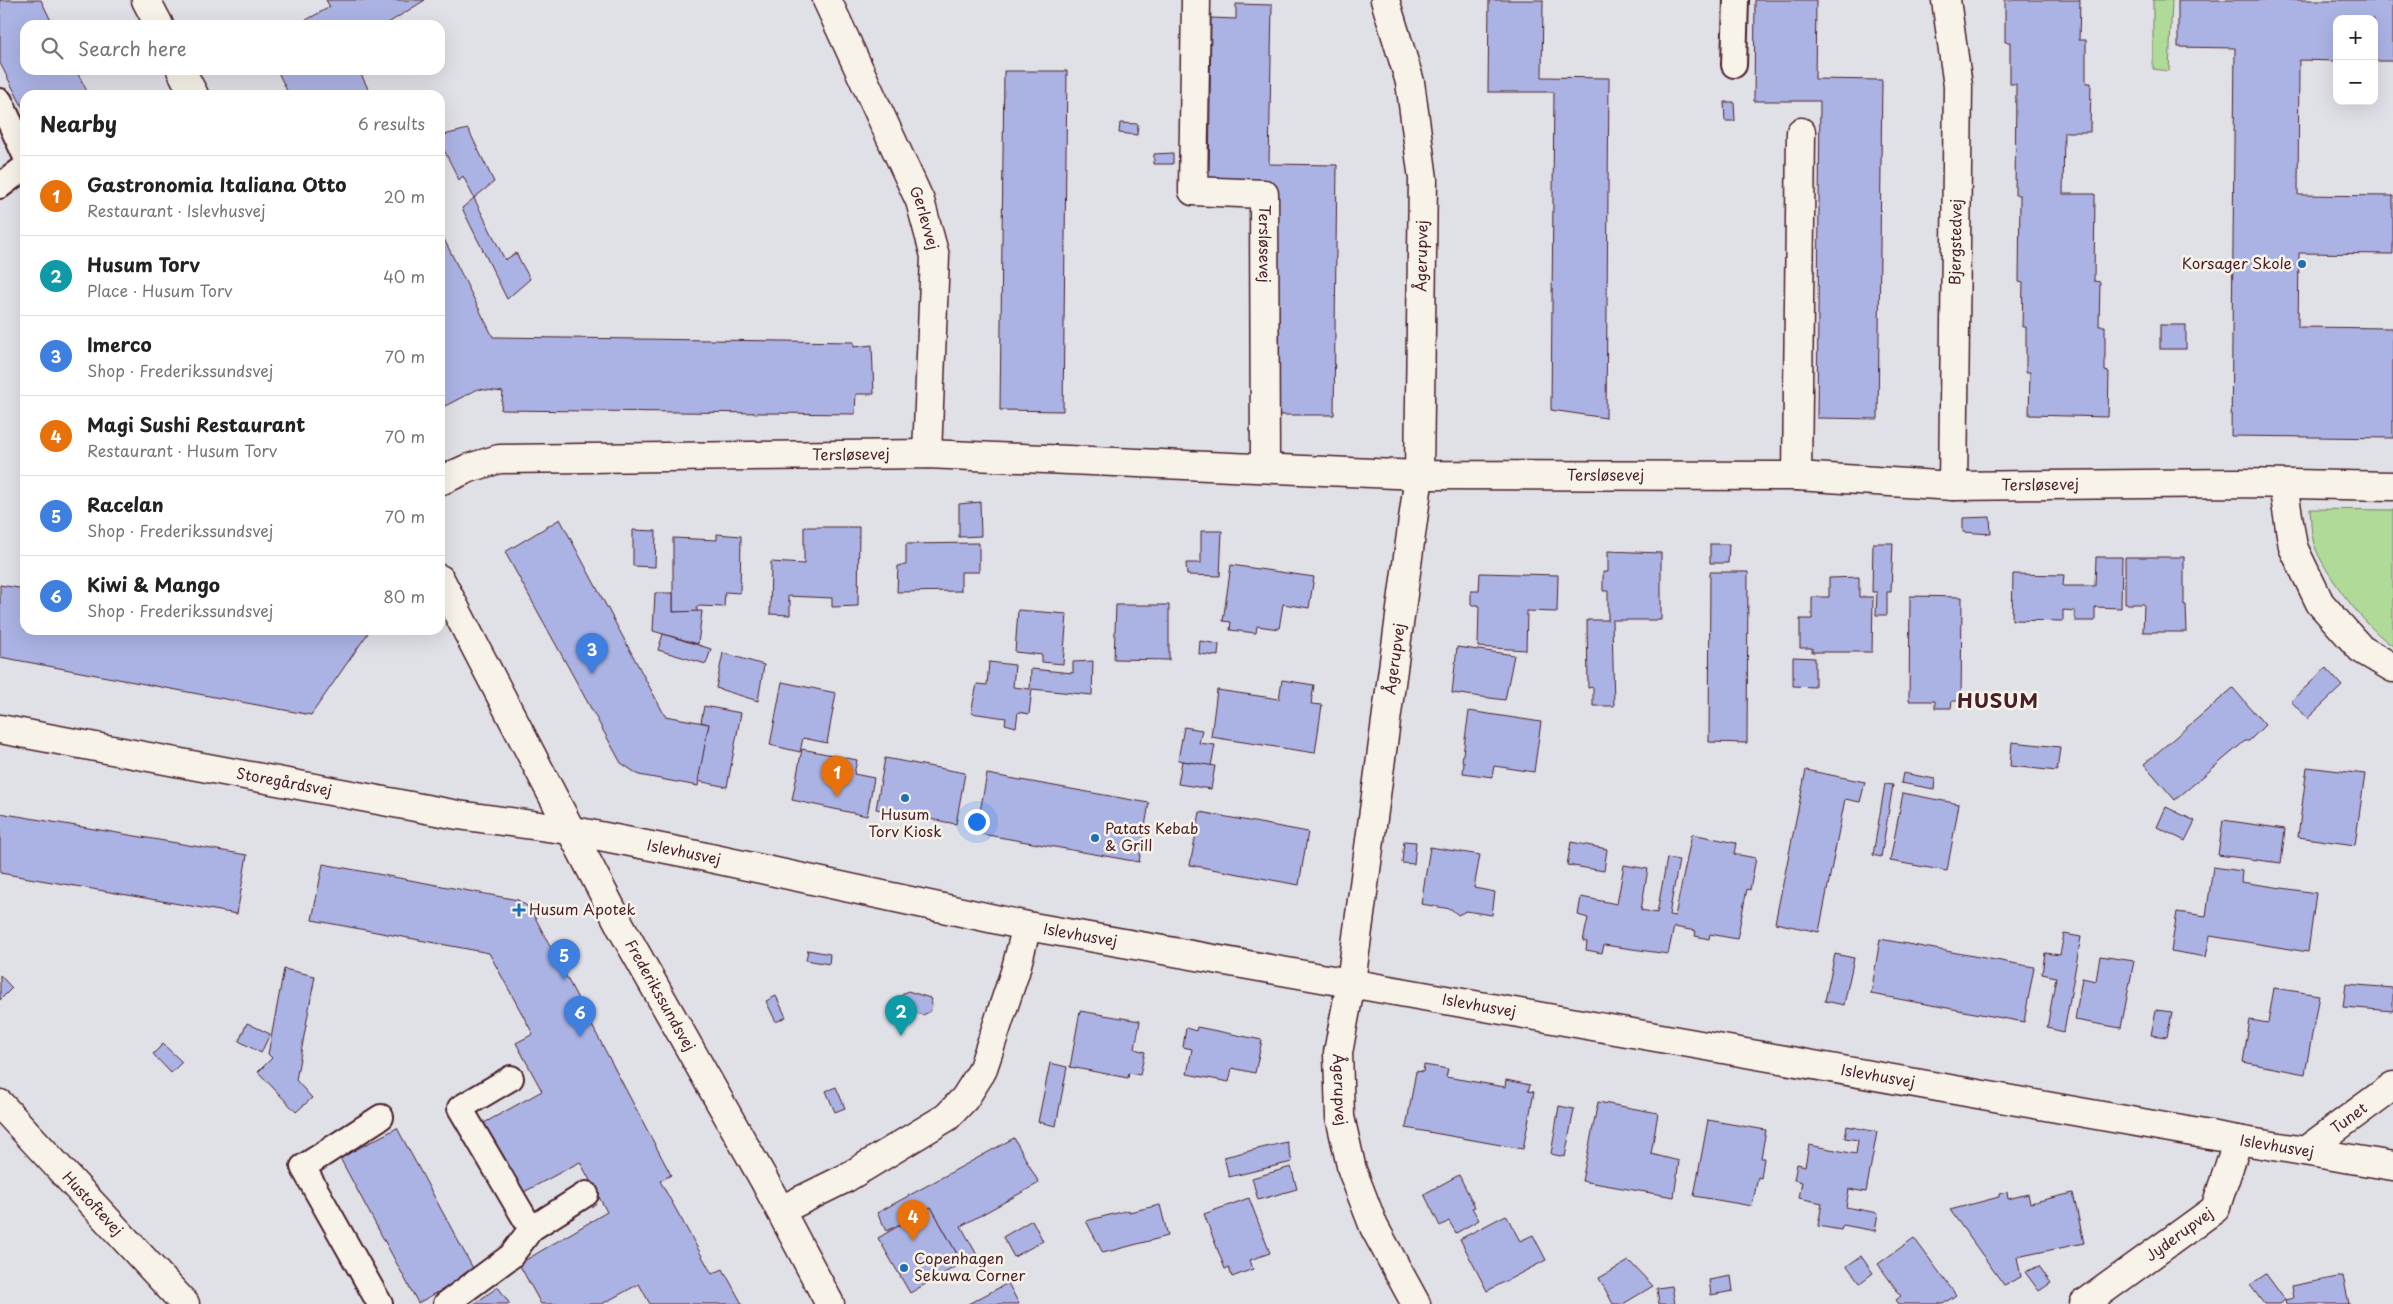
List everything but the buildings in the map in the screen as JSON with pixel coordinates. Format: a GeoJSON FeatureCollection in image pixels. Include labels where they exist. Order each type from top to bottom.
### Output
{"type":"FeatureCollection","features":[{"type":"Feature","properties":{"kind":"street"},"geometry":{"type":"LineString","coordinates":[[146,0],[156,20]]}},
{"type":"Feature","properties":{"kind":"street","name":"Gerlevvej"},"geometry":{"type":"LineString","coordinates":[[827,0],[920,201],[935,256],[927,454]]}},
{"type":"Feature","properties":{"kind":"street","name":"Tersløsevej"},"geometry":{"type":"LineString","coordinates":[[1196,0],[1193,192],[1264,194],[1265,468]]}},
{"type":"Feature","properties":{"kind":"street","name":"Ågerupvej"},"geometry":{"type":"LineString","coordinates":[[1385,0],[1410,82],[1423,179],[1419,475],[1351,982],[1338,1053],[1340,1117],[1352,1170],[1374,1227],[1416,1304]]}},
{"type":"Feature","properties":{"kind":"street","name":"Bjergstedvej"},"geometry":{"type":"LineString","coordinates":[[1946,0],[1958,86],[1953,486]]}},
{"type":"Feature","properties":{"kind":"street"},"geometry":{"type":"LineString","coordinates":[[184,75],[192,90]]}},
{"type":"Feature","properties":{"kind":"street"},"geometry":{"type":"LineString","coordinates":[[1797,476],[1801,132]]}},
{"type":"Feature","properties":{"kind":"street","name":"Tersløsevej"},"geometry":{"type":"LineString","coordinates":[[445,479],[468,468],[499,459],[927,454],[1419,475],[1797,476],[1953,486],[2204,483],[2393,486]]}},
{"type":"Feature","properties":{"kind":"street"},"geometry":{"type":"LineString","coordinates":[[2283,485],[2293,547],[2320,603],[2362,649],[2393,668]]}},
{"type":"Feature","properties":{"kind":"street","name":"Frederikssundsvej"},"geometry":{"type":"LineString","coordinates":[[445,590],[621,927],[781,1210],[830,1304]]}},
{"type":"Feature","properties":{"kind":"street","name":"Storegårdsvej"},"geometry":{"type":"LineString","coordinates":[[0,729],[458,815],[569,830]]}},
{"type":"Feature","properties":{"kind":"street","name":"Islevhusvej"},"geometry":{"type":"LineString","coordinates":[[569,830],[697,855],[1027,926],[2393,1166]]}},
{"type":"Feature","properties":{"kind":"street"},"geometry":{"type":"LineString","coordinates":[[781,1210],[846,1178],[948,1117],[965,1098],[982,1071],[1015,972],[1027,926]]}},
{"type":"Feature","properties":{"kind":"street","name":"Tunet"},"geometry":{"type":"LineString","coordinates":[[2305,1151],[2393,1086]]}},
{"type":"Feature","properties":{"kind":"street","name":"Hustoftevej"},"geometry":{"type":"LineString","coordinates":[[0,1104],[185,1304]]}},
{"type":"Feature","properties":{"kind":"street","name":"Jyderupvej"},"geometry":{"type":"LineString","coordinates":[[2084,1304],[2215,1209],[2238,1140]]}},
{"type":"Feature","properties":{"kind":"lane"},"geometry":{"type":"LineString","coordinates":[[1734,65],[1736,0]]}},
{"type":"Feature","properties":{"kind":"lane"},"geometry":{"type":"LineString","coordinates":[[0,101],[20,144]]}},
{"type":"Feature","properties":{"kind":"lane"},"geometry":{"type":"LineString","coordinates":[[0,186],[20,171]]}},
{"type":"Feature","properties":{"kind":"lane"},"geometry":{"type":"LineString","coordinates":[[511,1078],[460,1108],[531,1230]]}},
{"type":"Feature","properties":{"kind":"lane"},"geometry":{"type":"LineString","coordinates":[[380,1304],[303,1167],[381,1117]]}},
{"type":"Feature","properties":{"kind":"lane"},"geometry":{"type":"LineString","coordinates":[[446,1304],[511,1256],[531,1230],[586,1194]]}},
{"type":"Feature","properties":{"kind":"green space"},"geometry":{"type":"Polygon","coordinates":[[[2153,0],[2172,0],[2169,71],[2153,69],[2153,0]]]}},
{"type":"Feature","properties":{"kind":"green space"},"geometry":{"type":"Polygon","coordinates":[[[2310,509],[2393,510],[2393,646],[2359,614],[2327,570],[2314,544],[2310,509]]]}},
{"type":"Feature","properties":{"kind":"place","name":"Korsager Skole"},"geometry":{"type":"Point","coordinates":[2302,264]}},
{"type":"Feature","properties":{"kind":"place","name":"Imerco"},"geometry":{"type":"Point","coordinates":[592,674]}},
{"type":"Feature","properties":{"kind":"place","name":"Gastronomia Italiana Otto"},"geometry":{"type":"Point","coordinates":[837,797]}},
{"type":"Feature","properties":{"kind":"place","name":"Husum Torv Kiosk"},"geometry":{"type":"Point","coordinates":[905,798]}},
{"type":"Feature","properties":{"kind":"place","name":"Patats Kebab & Grill"},"geometry":{"type":"Point","coordinates":[1095,838]}},
{"type":"Feature","properties":{"kind":"place","name":"Husum Apotek"},"geometry":{"type":"Point","coordinates":[519,910]}},
{"type":"Feature","properties":{"kind":"place","name":"Racelan"},"geometry":{"type":"Point","coordinates":[564,980]}},
{"type":"Feature","properties":{"kind":"place","name":"Husum Torv"},"geometry":{"type":"Point","coordinates":[901,1036]}},
{"type":"Feature","properties":{"kind":"place","name":"Kiwi & Mango"},"geometry":{"type":"Point","coordinates":[580,1037]}},
{"type":"Feature","properties":{"kind":"place","name":"Magi Sushi Restaurant"},"geometry":{"type":"Point","coordinates":[913,1241]}},
{"type":"Feature","properties":{"kind":"place","name":"Copenhagen Sekuwa Corner"},"geometry":{"type":"Point","coordinates":[904,1268]}},
{"type":"Feature","properties":{"kind":"district","name":"HUSUM"},"geometry":{"type":"Point","coordinates":[1998,701]}}]}
